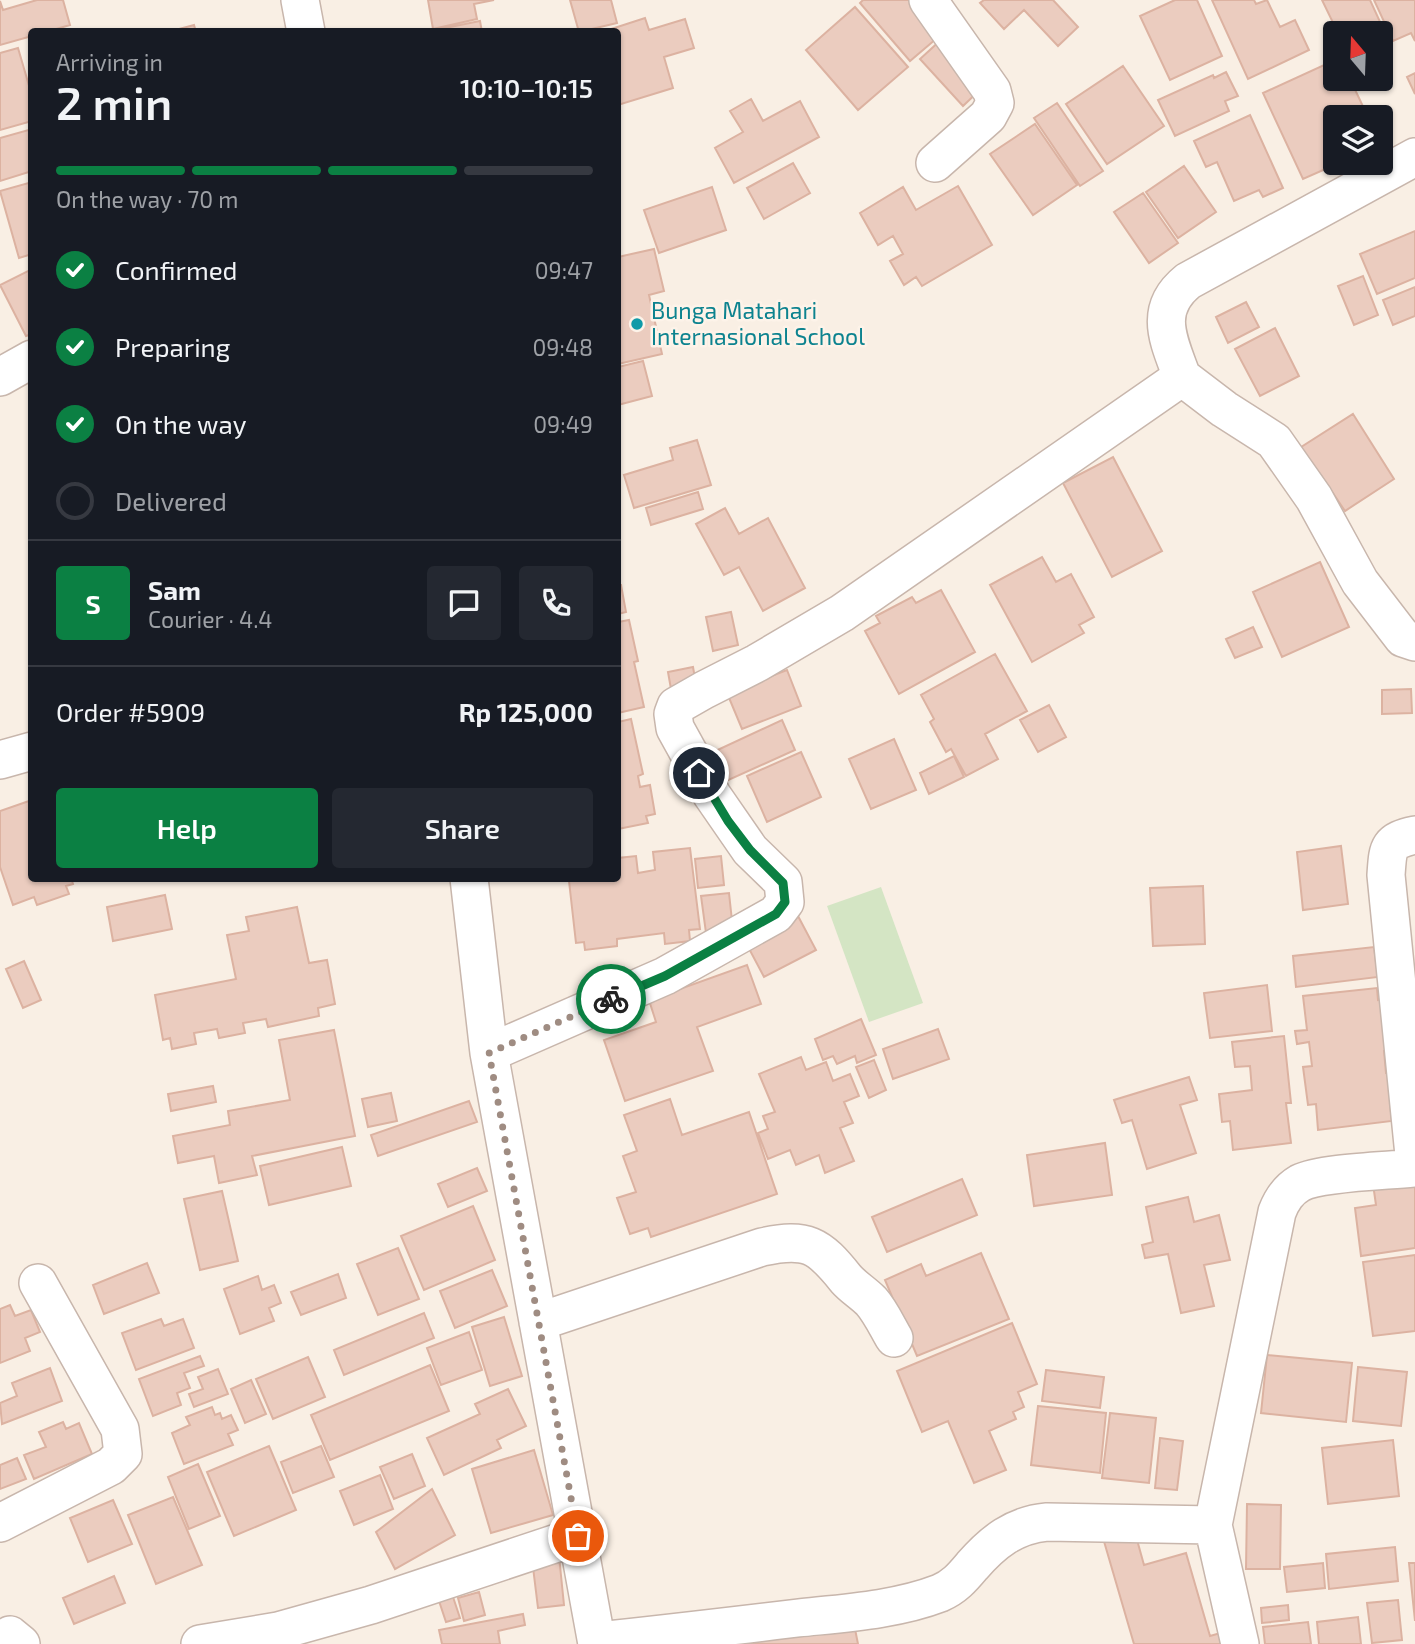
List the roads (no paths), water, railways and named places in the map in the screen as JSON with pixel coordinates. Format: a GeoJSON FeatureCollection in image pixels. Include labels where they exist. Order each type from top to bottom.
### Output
{"type":"FeatureCollection","features":[{"type":"Feature","properties":{"kind":"street"},"geometry":{"type":"LineString","coordinates":[[300,0],[305,28]]}},
{"type":"Feature","properties":{"kind":"street"},"geometry":{"type":"LineString","coordinates":[[928,0],[995,99],[988,116],[936,163]]}},
{"type":"Feature","properties":{"kind":"street"},"geometry":{"type":"LineString","coordinates":[[1415,157],[1188,281],[1171,298],[1166,311],[1169,342],[1182,377],[1224,409],[1275,441],[1314,498],[1360,582],[1403,638],[1415,642]]}},
{"type":"Feature","properties":{"kind":"street"},"geometry":{"type":"LineString","coordinates":[[0,377],[28,361]]}},
{"type":"Feature","properties":{"kind":"street"},"geometry":{"type":"LineString","coordinates":[[489,1053],[665,976],[776,914],[782,908],[786,895],[783,883],[750,850],[712,795],[675,728],[673,714],[676,706],[842,613],[1182,377]]}},
{"type":"Feature","properties":{"kind":"street"},"geometry":{"type":"LineString","coordinates":[[0,760],[28,752]]}},
{"type":"Feature","properties":{"kind":"street"},"geometry":{"type":"LineString","coordinates":[[1240,1644],[1213,1525],[1282,1199],[1289,1191],[1308,1180],[1415,1166],[1386,874],[1387,850],[1395,841],[1415,835]]}},
{"type":"Feature","properties":{"kind":"street"},"geometry":{"type":"LineString","coordinates":[[469,882],[489,1053],[597,1643],[836,1614],[920,1599],[957,1584],[1002,1536],[1030,1523],[1047,1521],[1213,1525]]}},
{"type":"Feature","properties":{"kind":"street"},"geometry":{"type":"LineString","coordinates":[[538,1322],[762,1247],[791,1243],[821,1251],[838,1266],[847,1280],[871,1301],[894,1338]]}},
{"type":"Feature","properties":{"kind":"street"},"geometry":{"type":"LineString","coordinates":[[0,1523],[111,1466],[123,1454],[120,1429],[38,1283]]}},
{"type":"Feature","properties":{"kind":"street"},"geometry":{"type":"LineString","coordinates":[[200,1644],[279,1637],[578,1536]]}},
{"type":"Feature","properties":{"kind":"place","name":"Bunga Matahari Internasional School"},"geometry":{"type":"Point","coordinates":[637,324]}}]}
